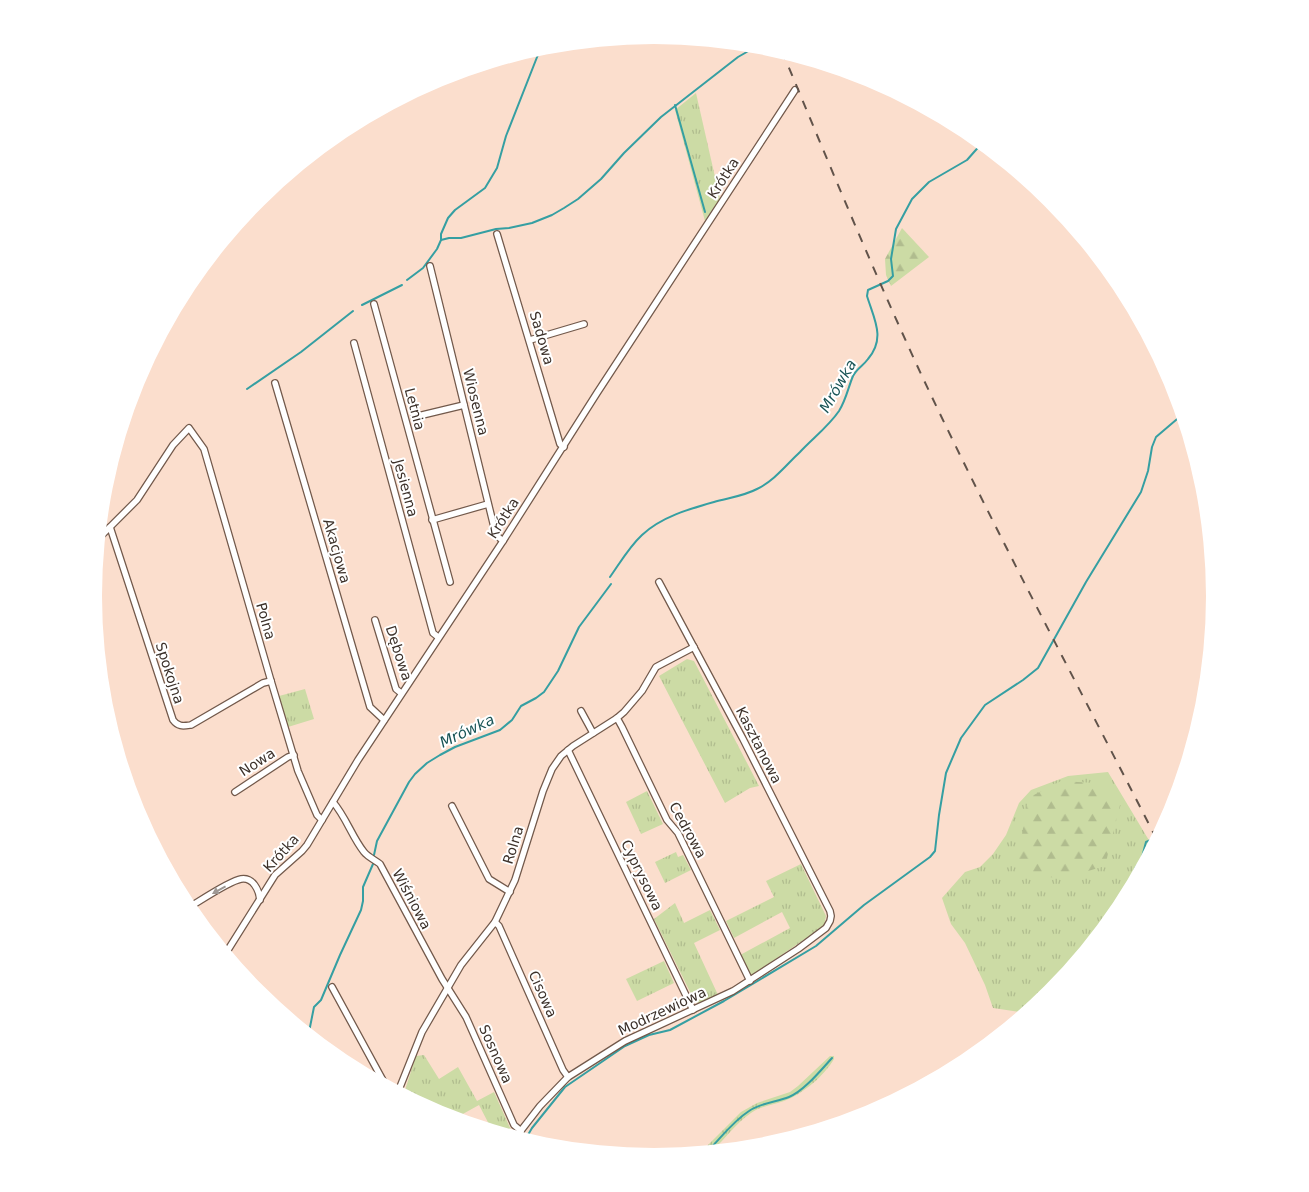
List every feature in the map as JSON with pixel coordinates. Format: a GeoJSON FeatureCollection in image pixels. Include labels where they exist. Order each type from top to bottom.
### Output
{"type":"FeatureCollection","features":[{"type":"Feature","properties":{"kind":"street","name":"Krótka"},"geometry":{"type":"LineString","coordinates":[[230,948],[275,875],[302,851],[401,693],[564,447],[597,393],[795,90]]}},
{"type":"Feature","properties":{"kind":"street","name":"Sadowa"},"geometry":{"type":"LineString","coordinates":[[498,234],[560,444],[564,447]]}},
{"type":"Feature","properties":{"kind":"street","name":"Wiosenna"},"geometry":{"type":"LineString","coordinates":[[430,266],[496,535],[503,540]]}},
{"type":"Feature","properties":{"kind":"street","name":"Letnia"},"geometry":{"type":"LineString","coordinates":[[374,304],[450,582]]}},
{"type":"Feature","properties":{"kind":"street"},"geometry":{"type":"LineString","coordinates":[[530,340],[584,324]]}},
{"type":"Feature","properties":{"kind":"street","name":"Jesienna"},"geometry":{"type":"LineString","coordinates":[[354,343],[433,633],[438,637]]}},
{"type":"Feature","properties":{"kind":"street","name":"Akacjowa"},"geometry":{"type":"LineString","coordinates":[[275,383],[370,707],[384,720]]}},
{"type":"Feature","properties":{"kind":"street"},"geometry":{"type":"LineString","coordinates":[[414,417],[464,405]]}},
{"type":"Feature","properties":{"kind":"street","name":"Polna"},"geometry":{"type":"LineString","coordinates":[[110,527],[137,500],[173,445],[189,428],[204,449],[294,755],[305,788],[317,815],[322,820]]}},
{"type":"Feature","properties":{"kind":"street"},"geometry":{"type":"LineString","coordinates":[[432,520],[488,504]]}},
{"type":"Feature","properties":{"kind":"street"},"geometry":{"type":"LineString","coordinates":[[106,531],[110,527]]}},
{"type":"Feature","properties":{"kind":"street","name":"Spokojna"},"geometry":{"type":"LineString","coordinates":[[110,527],[172,720],[176,724],[183,726],[191,725],[263,683],[271,681]]}},
{"type":"Feature","properties":{"kind":"street","name":"Kasztanowa"},"geometry":{"type":"LineString","coordinates":[[659,582],[743,739],[830,912],[830,921]]}},
{"type":"Feature","properties":{"kind":"street","name":"Dębowa"},"geometry":{"type":"LineString","coordinates":[[375,620],[396,690],[401,693]]}},
{"type":"Feature","properties":{"kind":"street","name":"Rolna"},"geometry":{"type":"LineString","coordinates":[[400,1086],[422,1032],[461,965],[495,922],[510,892],[548,776],[556,762],[568,750],[617,718],[642,691],[656,667],[694,647]]}},
{"type":"Feature","properties":{"kind":"street"},"geometry":{"type":"LineString","coordinates":[[581,711],[593,733]]}},
{"type":"Feature","properties":{"kind":"street","name":"Cedrowa"},"geometry":{"type":"LineString","coordinates":[[617,718],[667,820],[678,833],[750,981]]}},
{"type":"Feature","properties":{"kind":"street","name":"Cyprysowa"},"geometry":{"type":"LineString","coordinates":[[568,750],[693,1010]]}},
{"type":"Feature","properties":{"kind":"street","name":"Nowa"},"geometry":{"type":"LineString","coordinates":[[235,792],[294,755]]}},
{"type":"Feature","properties":{"kind":"street","name":"Wiśniowa"},"geometry":{"type":"LineString","coordinates":[[333,802],[340,809],[362,850],[380,864],[448,988]]}},
{"type":"Feature","properties":{"kind":"street"},"geometry":{"type":"LineString","coordinates":[[452,806],[489,879],[510,892]]}},
{"type":"Feature","properties":{"kind":"street"},"geometry":{"type":"LineString","coordinates":[[196,904],[239,879],[247,879],[262,888],[268,887]]}},
{"type":"Feature","properties":{"kind":"street"},"geometry":{"type":"LineString","coordinates":[[255,885],[259,892],[260,900]]}},
{"type":"Feature","properties":{"kind":"street","name":"Modrzewiowa"},"geometry":{"type":"LineString","coordinates":[[521,1131],[540,1106],[568,1077],[625,1041],[733,992],[798,949],[826,928],[830,921]]}},
{"type":"Feature","properties":{"kind":"street","name":"Cisowa"},"geometry":{"type":"LineString","coordinates":[[495,922],[499,926],[563,1070],[568,1077]]}},
{"type":"Feature","properties":{"kind":"street"},"geometry":{"type":"LineString","coordinates":[[332,987],[380,1075]]}},
{"type":"Feature","properties":{"kind":"street","name":"Sosnowa"},"geometry":{"type":"LineString","coordinates":[[448,988],[466,1017],[514,1125],[521,1131]]}},
{"type":"Feature","properties":{"kind":"green space"},"geometry":{"type":"Polygon","coordinates":[[[696,93],[720,199],[705,221],[675,110],[696,93]]]}},
{"type":"Feature","properties":{"kind":"green space"},"geometry":{"type":"Polygon","coordinates":[[[902,228],[929,257],[891,286],[886,275],[885,259],[902,228]]]}},
{"type":"Feature","properties":{"kind":"green space"},"geometry":{"type":"Polygon","coordinates":[[[687,659],[694,661],[759,786],[750,788],[725,803],[659,676],[687,659]]]}},
{"type":"Feature","properties":{"kind":"green space"},"geometry":{"type":"Polygon","coordinates":[[[305,689],[314,719],[288,727],[279,696],[305,689]]]}},
{"type":"Feature","properties":{"kind":"green space"},"geometry":{"type":"Polygon","coordinates":[[[1108,772],[1149,841],[1114,903],[1070,960],[1018,1012],[993,1008],[985,985],[965,943],[951,924],[942,898],[965,872],[980,867],[993,854],[1006,835],[1019,803],[1031,790],[1068,776],[1108,772]]]}},
{"type":"Feature","properties":{"kind":"green space"},"geometry":{"type":"Polygon","coordinates":[[[1061,781],[1095,783],[1121,801],[1105,866],[1061,879],[1016,871],[1028,798],[1061,781]]]}},
{"type":"Feature","properties":{"kind":"green space"},"geometry":{"type":"Polygon","coordinates":[[[647,791],[663,824],[641,834],[626,802],[647,791]]]}},
{"type":"Feature","properties":{"kind":"green space"},"geometry":{"type":"Polygon","coordinates":[[[676,852],[678,857],[683,855],[691,870],[665,883],[655,862],[676,852]]]}},
{"type":"Feature","properties":{"kind":"green space"},"geometry":{"type":"Polygon","coordinates":[[[801,864],[826,916],[824,926],[752,975],[749,974],[740,957],[742,954],[790,928],[782,912],[734,938],[726,921],[774,897],[766,881],[801,864]]]}},
{"type":"Feature","properties":{"kind":"green space"},"geometry":{"type":"Polygon","coordinates":[[[675,903],[684,923],[710,910],[720,930],[694,943],[718,995],[699,1004],[694,1000],[654,919],[675,903]]]}},
{"type":"Feature","properties":{"kind":"green space"},"geometry":{"type":"Polygon","coordinates":[[[664,961],[674,983],[637,1001],[626,979],[664,961]]]}},
{"type":"Feature","properties":{"kind":"green space"},"geometry":{"type":"Polygon","coordinates":[[[424,1055],[439,1079],[458,1067],[477,1101],[494,1092],[510,1129],[488,1122],[479,1105],[463,1114],[405,1089],[416,1056],[424,1055]]]}},
{"type":"Feature","properties":{"kind":"green space"},"geometry":{"type":"Polygon","coordinates":[[[830,1056],[834,1056],[830,1065],[819,1078],[806,1089],[791,1098],[755,1111],[745,1117],[718,1145],[707,1146],[741,1112],[757,1103],[790,1092],[830,1056]]]}},
{"type":"Feature","properties":{"kind":"waterway"},"geometry":{"type":"LineString","coordinates":[[441,240],[461,238],[496,229],[532,223],[564,208],[578,199],[601,179],[624,153],[661,117],[748,52]]}},
{"type":"Feature","properties":{"kind":"waterway"},"geometry":{"type":"LineString","coordinates":[[407,280],[423,268],[437,249],[448,218],[455,210],[485,188],[497,168],[506,136],[537,57]]}},
{"type":"Feature","properties":{"kind":"waterway"},"geometry":{"type":"LineString","coordinates":[[675,105],[705,212]]}},
{"type":"Feature","properties":{"kind":"waterway","name":"Mrówka"},"geometry":{"type":"LineString","coordinates":[[610,577],[633,545],[642,535],[658,523],[685,511],[747,493],[763,486],[780,472],[830,422],[839,411],[853,376],[868,359],[876,344],[877,328],[867,296],[868,290],[888,281],[893,276],[891,259],[896,229],[912,199],[929,182],[967,160],[977,148]]}},
{"type":"Feature","properties":{"kind":"waterway"},"geometry":{"type":"LineString","coordinates":[[362,305],[402,285]]}},
{"type":"Feature","properties":{"kind":"waterway"},"geometry":{"type":"LineString","coordinates":[[247,389],[301,352],[353,311]]}},
{"type":"Feature","properties":{"kind":"waterway"},"geometry":{"type":"LineString","coordinates":[[529,1133],[565,1087],[625,1046],[649,1035],[670,1030],[724,1001],[816,946],[864,905],[930,857],[935,851],[946,773],[961,738],[985,705],[1038,668],[1086,582],[1141,492],[1156,437],[1177,419]]}},
{"type":"Feature","properties":{"kind":"waterway","name":"Mrówka"},"geometry":{"type":"LineString","coordinates":[[374,855],[377,841],[415,774],[427,763],[455,747],[500,730],[512,720],[521,706],[544,692],[558,671],[579,627],[611,584]]}},
{"type":"Feature","properties":{"kind":"waterway"},"geometry":{"type":"LineString","coordinates":[[1143,853],[1146,842],[1150,840]]}},
{"type":"Feature","properties":{"kind":"waterway","name":"Mrówka"},"geometry":{"type":"LineString","coordinates":[[310,1027],[314,1007],[321,1000],[361,910],[363,887],[373,864]]}},
{"type":"Feature","properties":{"kind":"waterway"},"geometry":{"type":"LineString","coordinates":[[713,1145],[732,1125],[753,1108],[795,1094],[812,1080],[832,1058]]}},
{"type":"Feature","properties":{"kind":"railway"},"geometry":{"type":"LineString","coordinates":[[786,60],[867,254],[949,433],[1007,550],[1153,833]]}}]}
